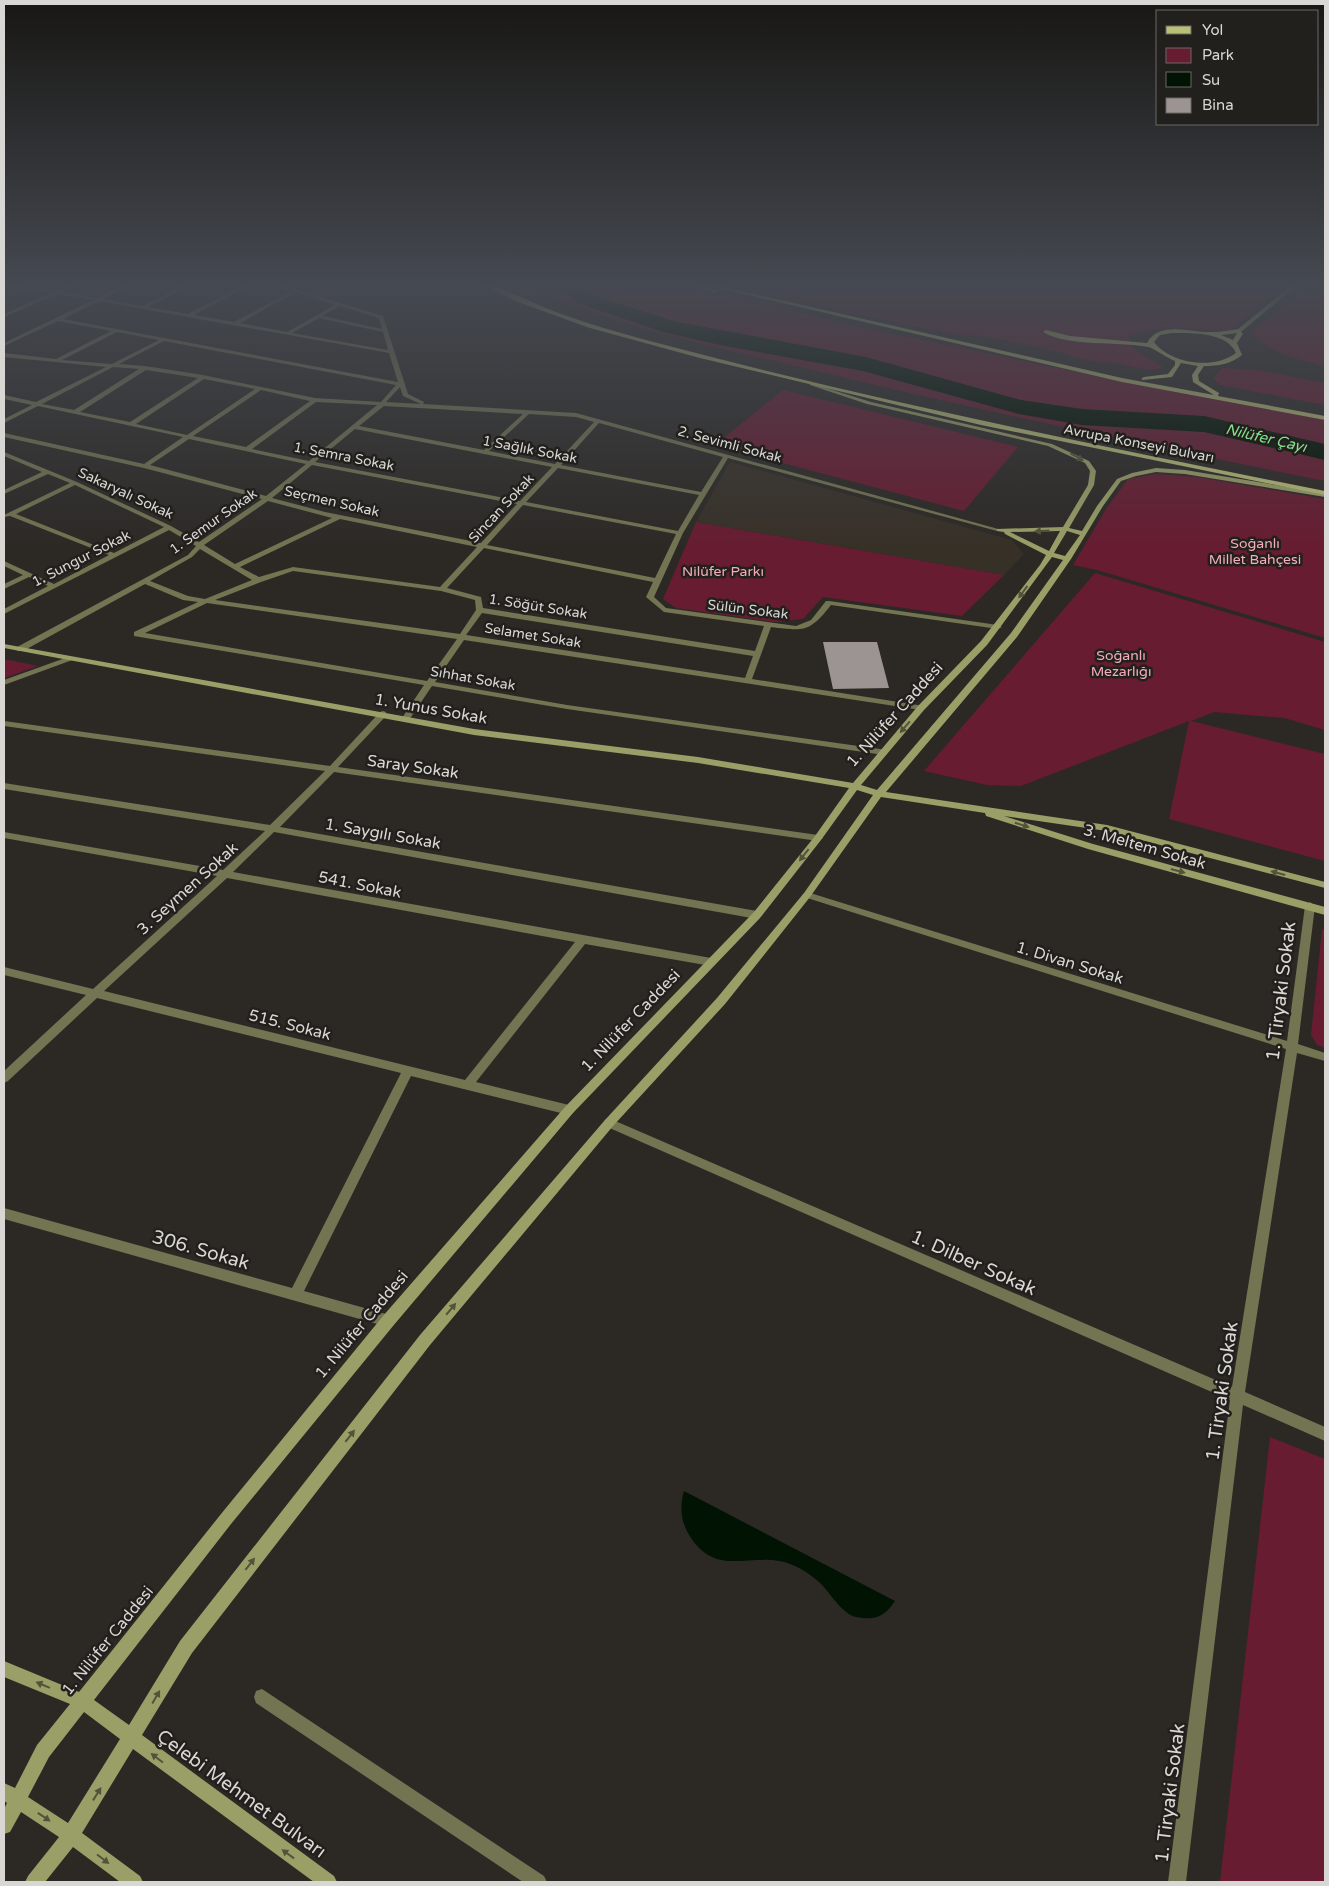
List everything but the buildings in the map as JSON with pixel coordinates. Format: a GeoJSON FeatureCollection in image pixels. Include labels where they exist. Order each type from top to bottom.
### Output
{"type":"FeatureCollection","features":[{"type":"Feature","properties":{"kind":"main road","name":"Avrupa Konseyi Bulvarı"},"geometry":{"type":"LineString","coordinates":[[767,373],[1040,436],[1325,494]]}},
{"type":"Feature","properties":{"kind":"main road"},"geometry":{"type":"LineString","coordinates":[[1091,373],[1325,418]]}},
{"type":"Feature","properties":{"kind":"main road"},"geometry":{"type":"LineString","coordinates":[[1122,380],[1165,378],[1173,373]]}},
{"type":"Feature","properties":{"kind":"main road"},"geometry":{"type":"LineString","coordinates":[[1196,373],[1196,382],[1211,391],[1238,402]]}},
{"type":"Feature","properties":{"kind":"main road","name":"1. Nilüfer Caddesi"},"geometry":{"type":"LineString","coordinates":[[4,1826],[11,1795],[43,1751],[232,1511],[388,1320],[569,1110],[757,915],[818,838],[855,786],[922,708],[998,627],[1050,554],[1091,485],[1093,471],[1087,462],[1074,455],[1035,441],[869,403],[812,384]]}},
{"type":"Feature","properties":{"kind":"main road"},"geometry":{"type":"LineString","coordinates":[[34,1882],[71,1836],[132,1739],[186,1647],[425,1340],[609,1123],[721,1001],[807,895],[879,794],[1014,635],[1068,559],[1119,480],[1134,474],[1156,470],[1185,472],[1325,494]]}},
{"type":"Feature","properties":{"kind":"main road"},"geometry":{"type":"LineString","coordinates":[[999,530],[1066,529],[1084,534]]}},
{"type":"Feature","properties":{"kind":"main road"},"geometry":{"type":"LineString","coordinates":[[999,530],[1033,544],[1050,554],[1068,559]]}},
{"type":"Feature","properties":{"kind":"main road","name":"1. Yunus Sokak"},"geometry":{"type":"LineString","coordinates":[[4,646],[406,718],[474,732],[698,760],[855,786]]}},
{"type":"Feature","properties":{"kind":"main road","name":"3. Meltem Sokak"},"geometry":{"type":"LineString","coordinates":[[855,786],[879,794],[959,804],[1107,828],[1325,885]]}},
{"type":"Feature","properties":{"kind":"main road","name":"3. Meltem Sokak"},"geometry":{"type":"LineString","coordinates":[[959,804],[1091,847],[1325,911]]}},
{"type":"Feature","properties":{"kind":"main road"},"geometry":{"type":"LineString","coordinates":[[4,1669],[82,1701]]}},
{"type":"Feature","properties":{"kind":"main road","name":"Çelebi Mehmet Bulvarı"},"geometry":{"type":"LineString","coordinates":[[82,1701],[328,1882]]}},
{"type":"Feature","properties":{"kind":"main road"},"geometry":{"type":"LineString","coordinates":[[11,1795],[134,1882]]}},
{"type":"Feature","properties":{"kind":"street"},"geometry":{"type":"LineString","coordinates":[[4,422],[99,373]]}},
{"type":"Feature","properties":{"kind":"street"},"geometry":{"type":"LineString","coordinates":[[77,411],[137,373]]}},
{"type":"Feature","properties":{"kind":"street","name":"2. Sevimli Sokak"},"geometry":{"type":"LineString","coordinates":[[177,373],[315,400],[576,415],[999,530]]}},
{"type":"Feature","properties":{"kind":"street"},"geometry":{"type":"LineString","coordinates":[[342,373],[400,384]]}},
{"type":"Feature","properties":{"kind":"street"},"geometry":{"type":"LineString","coordinates":[[397,373],[405,395],[428,406]]}},
{"type":"Feature","properties":{"kind":"street"},"geometry":{"type":"LineString","coordinates":[[131,424],[203,377]]}},
{"type":"Feature","properties":{"kind":"street","name":"1. Semur Sokak"},"geometry":{"type":"LineString","coordinates":[[20,649],[190,556],[200,545],[268,498],[381,405],[400,384]]}},
{"type":"Feature","properties":{"kind":"street"},"geometry":{"type":"LineString","coordinates":[[145,466],[259,389]]}},
{"type":"Feature","properties":{"kind":"street","name":"1. Semra Sokak"},"geometry":{"type":"LineString","coordinates":[[4,397],[249,448],[310,463],[680,533]]}},
{"type":"Feature","properties":{"kind":"street"},"geometry":{"type":"LineString","coordinates":[[249,448],[315,400]]}},
{"type":"Feature","properties":{"kind":"street"},"geometry":{"type":"LineString","coordinates":[[484,453],[528,412]]}},
{"type":"Feature","properties":{"kind":"street","name":"Sincan Sokak"},"geometry":{"type":"LineString","coordinates":[[442,590],[598,421]]}},
{"type":"Feature","properties":{"kind":"street","name":"1 Sağlık Sokak"},"geometry":{"type":"LineString","coordinates":[[353,427],[702,494]]}},
{"type":"Feature","properties":{"kind":"street","name":"Seçmen Sokak"},"geometry":{"type":"LineString","coordinates":[[4,435],[145,466],[339,517],[657,580]]}},
{"type":"Feature","properties":{"kind":"street","name":"Sakaryalı Sokak"},"geometry":{"type":"LineString","coordinates":[[4,454],[75,483],[169,527],[258,580]]}},
{"type":"Feature","properties":{"kind":"street","name":"Sülün Sokak"},"geometry":{"type":"LineString","coordinates":[[726,456],[680,533],[650,597],[664,610],[797,628],[814,622],[829,604],[998,627]]}},
{"type":"Feature","properties":{"kind":"street"},"geometry":{"type":"LineString","coordinates":[[4,492],[47,472]]}},
{"type":"Feature","properties":{"kind":"street"},"geometry":{"type":"LineString","coordinates":[[7,515],[75,483]]}},
{"type":"Feature","properties":{"kind":"street"},"geometry":{"type":"LineString","coordinates":[[7,515],[114,555]]}},
{"type":"Feature","properties":{"kind":"street"},"geometry":{"type":"LineString","coordinates":[[236,566],[339,517]]}},
{"type":"Feature","properties":{"kind":"street","name":"1. Sungur Sokak"},"geometry":{"type":"LineString","coordinates":[[4,612],[169,527]]}},
{"type":"Feature","properties":{"kind":"street"},"geometry":{"type":"LineString","coordinates":[[4,563],[53,586]]}},
{"type":"Feature","properties":{"kind":"street","name":"1. Söğüt Sokak"},"geometry":{"type":"LineString","coordinates":[[208,600],[258,580],[293,569],[442,590],[478,599],[480,610],[758,654]]}},
{"type":"Feature","properties":{"kind":"street"},"geometry":{"type":"LineString","coordinates":[[4,586],[28,574]]}},
{"type":"Feature","properties":{"kind":"street","name":"Selamet Sokak"},"geometry":{"type":"LineString","coordinates":[[144,581],[186,598],[462,636],[922,708]]}},
{"type":"Feature","properties":{"kind":"street","name":"Sıhhat Sokak"},"geometry":{"type":"LineString","coordinates":[[208,600],[137,634],[430,682],[567,707],[884,752]]}},
{"type":"Feature","properties":{"kind":"street"},"geometry":{"type":"LineString","coordinates":[[406,718],[480,610]]}},
{"type":"Feature","properties":{"kind":"street"},"geometry":{"type":"LineString","coordinates":[[748,680],[768,625]]}},
{"type":"Feature","properties":{"kind":"street"},"geometry":{"type":"LineString","coordinates":[[4,683],[71,659]]}},
{"type":"Feature","properties":{"kind":"street","name":"3. Seymen Sokak"},"geometry":{"type":"LineString","coordinates":[[4,1078],[93,992],[228,873],[274,829],[333,770],[383,714]]}},
{"type":"Feature","properties":{"kind":"street","name":"Saray Sokak"},"geometry":{"type":"LineString","coordinates":[[4,723],[818,838]]}},
{"type":"Feature","properties":{"kind":"street","name":"1. Saygılı Sokak"},"geometry":{"type":"LineString","coordinates":[[4,786],[274,829],[757,915]]}},
{"type":"Feature","properties":{"kind":"street","name":"541. Sokak"},"geometry":{"type":"LineString","coordinates":[[4,836],[228,873],[468,920],[711,962]]}},
{"type":"Feature","properties":{"kind":"street","name":"1. Divan Sokak"},"geometry":{"type":"LineString","coordinates":[[807,895],[1325,1057]]}},
{"type":"Feature","properties":{"kind":"street","name":"1. Tiryaki Sokak"},"geometry":{"type":"LineString","coordinates":[[1177,1882],[1237,1397],[1292,1046],[1310,906]]}},
{"type":"Feature","properties":{"kind":"street"},"geometry":{"type":"LineString","coordinates":[[468,1085],[582,940]]}},
{"type":"Feature","properties":{"kind":"street","name":"515. Sokak"},"geometry":{"type":"LineString","coordinates":[[4,971],[569,1110]]}},
{"type":"Feature","properties":{"kind":"street"},"geometry":{"type":"LineString","coordinates":[[295,1295],[408,1070]]}},
{"type":"Feature","properties":{"kind":"street","name":"1. Dilber Sokak"},"geometry":{"type":"LineString","coordinates":[[609,1123],[1325,1434]]}},
{"type":"Feature","properties":{"kind":"street","name":"306. Sokak"},"geometry":{"type":"LineString","coordinates":[[4,1214],[388,1320]]}},
{"type":"Feature","properties":{"kind":"street"},"geometry":{"type":"LineString","coordinates":[[262,1697],[538,1882]]}},
{"type":"Feature","properties":{"kind":"shaded area"},"geometry":{"type":"Polygon","coordinates":[[[730,462],[1012,540],[1024,554],[1004,575],[696,522],[730,462]]]}},
{"type":"Feature","properties":{"kind":"green space"},"geometry":{"type":"Polygon","coordinates":[[[827,373],[1081,373],[1325,420],[1325,481],[1129,441],[827,373]]]}},
{"type":"Feature","properties":{"kind":"green space"},"geometry":{"type":"Polygon","coordinates":[[[1218,373],[1274,373],[1325,383],[1325,405],[1220,385],[1213,379],[1218,373]]]}},
{"type":"Feature","properties":{"kind":"green space"},"geometry":{"type":"Polygon","coordinates":[[[783,390],[1018,447],[964,511],[715,445],[783,390]]]}},
{"type":"Feature","properties":{"kind":"green space","name":"Soğanlı Millet Bahçesi"},"geometry":{"type":"Polygon","coordinates":[[[1156,474],[1197,477],[1325,499],[1325,638],[1097,570],[1073,565],[1106,509],[1128,479],[1156,474]]]}},
{"type":"Feature","properties":{"kind":"green space","name":"Nilüfer Parkı"},"geometry":{"type":"Polygon","coordinates":[[[696,522],[1004,575],[962,616],[823,597],[803,619],[775,622],[676,608],[663,599],[696,522]]]}},
{"type":"Feature","properties":{"kind":"green space","name":"Soğanlı Mezarlığı"},"geometry":{"type":"Polygon","coordinates":[[[1095,573],[1325,642],[1325,730],[1284,718],[1214,712],[1191,721],[1325,754],[1325,861],[1169,819],[1189,721],[1021,786],[987,785],[924,771],[1095,573]]]}},
{"type":"Feature","properties":{"kind":"green space"},"geometry":{"type":"Polygon","coordinates":[[[4,659],[38,666],[4,678],[4,659]]]}},
{"type":"Feature","properties":{"kind":"green space"},"geometry":{"type":"Polygon","coordinates":[[[1322,929],[1325,930],[1325,1048],[1317,1045],[1311,1035],[1322,929]]]}},
{"type":"Feature","properties":{"kind":"green space"},"geometry":{"type":"Polygon","coordinates":[[[1270,1437],[1325,1459],[1325,1882],[1220,1882],[1270,1437]]]}},
{"type":"Feature","properties":{"kind":"water"},"geometry":{"type":"Polygon","coordinates":[[[684,1491],[895,1601],[884,1614],[874,1618],[856,1617],[842,1609],[817,1580],[795,1566],[781,1561],[726,1561],[714,1558],[702,1551],[685,1527],[681,1509],[684,1491]]]}},
{"type":"Feature","properties":{"kind":"waterway","name":"Nilüfer Çayı"},"geometry":{"type":"LineString","coordinates":[[898,373],[1019,407],[1082,417],[1204,424],[1325,452]]}}]}
